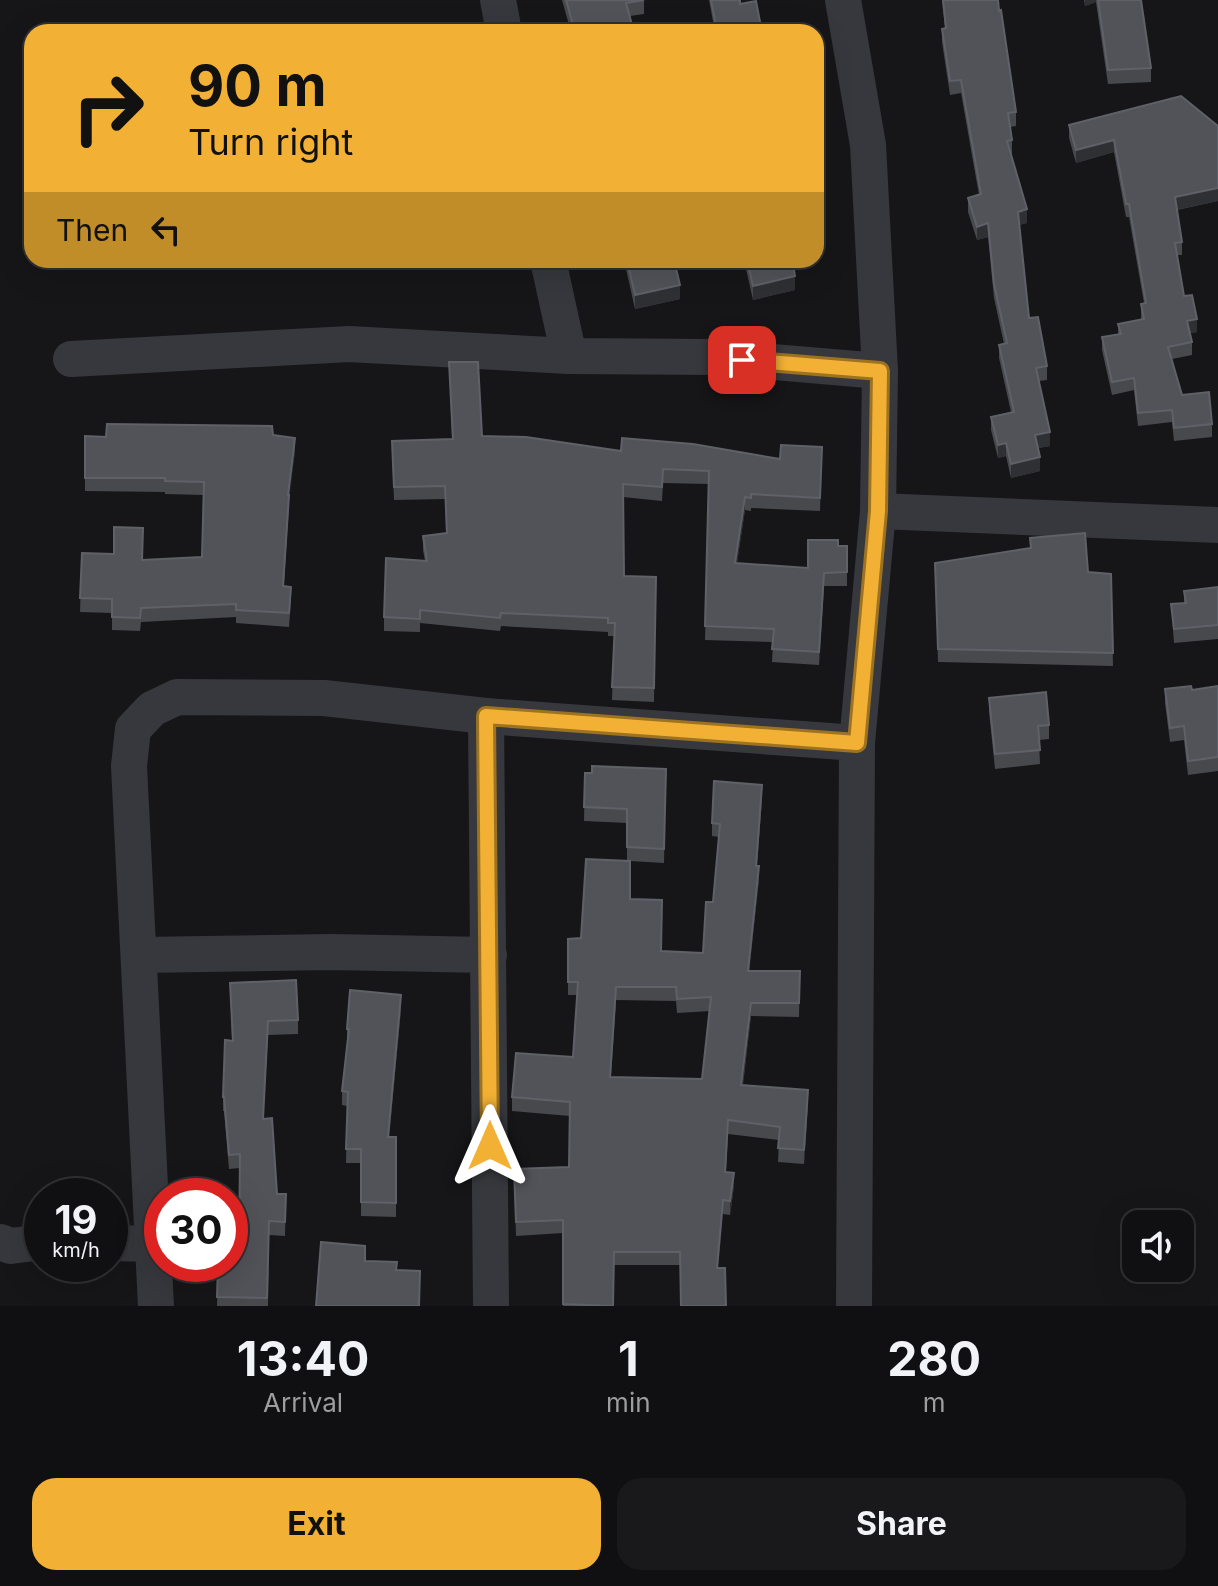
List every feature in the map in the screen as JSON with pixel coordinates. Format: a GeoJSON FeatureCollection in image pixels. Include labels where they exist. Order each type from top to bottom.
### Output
{"type":"FeatureCollection","features":[{"type":"Feature","properties":{"kind":"street"},"geometry":{"type":"LineString","coordinates":[[498,0],[502,24]]}},
{"type":"Feature","properties":{"kind":"street"},"geometry":{"type":"LineString","coordinates":[[843,0],[868,145],[880,371],[878,511],[857,743],[854,1306]]}},
{"type":"Feature","properties":{"kind":"street"},"geometry":{"type":"LineString","coordinates":[[550,268],[569,356]]}},
{"type":"Feature","properties":{"kind":"street"},"geometry":{"type":"LineString","coordinates":[[71,359],[349,344],[569,356],[715,357],[880,371]]}},
{"type":"Feature","properties":{"kind":"street"},"geometry":{"type":"LineString","coordinates":[[878,511],[1218,525]]}},
{"type":"Feature","properties":{"kind":"street"},"geometry":{"type":"LineString","coordinates":[[151,1178],[129,766],[133,729],[152,709],[177,697],[324,698],[486,716],[857,743]]}},
{"type":"Feature","properties":{"kind":"street"},"geometry":{"type":"LineString","coordinates":[[486,716],[491,1306]]}},
{"type":"Feature","properties":{"kind":"street"},"geometry":{"type":"LineString","coordinates":[[139,955],[331,952],[489,955]]}},
{"type":"Feature","properties":{"kind":"street"},"geometry":{"type":"LineString","coordinates":[[0,1242],[11,1246],[24,1244]]}},
{"type":"Feature","properties":{"kind":"street"},"geometry":{"type":"LineString","coordinates":[[155,1282],[156,1306]]}},
{"type":"Feature","properties":{"kind":"building"},"geometry":{"type":"Polygon","coordinates":[[[566,0],[644,0],[626,3],[632,24],[573,24],[566,0]]]}},
{"type":"Feature","properties":{"kind":"building"},"geometry":{"type":"Polygon","coordinates":[[[711,0],[740,0],[740,4],[756,1],[760,24],[716,24],[711,0]]]}},
{"type":"Feature","properties":{"kind":"building"},"geometry":{"type":"Polygon","coordinates":[[[943,0],[998,0],[1016,112],[1008,113],[1012,140],[1007,141],[1027,209],[1018,212],[1029,318],[1038,317],[1047,366],[1036,368],[1050,432],[1035,435],[1040,457],[1011,464],[1006,443],[998,445],[991,417],[1014,412],[999,345],[1007,343],[994,284],[988,223],[977,227],[968,198],[981,194],[961,80],[950,81],[942,29],[946,28],[943,0]]]}},
{"type":"Feature","properties":{"kind":"building"},"geometry":{"type":"Polygon","coordinates":[[[1098,0],[1141,0],[1151,68],[1108,70],[1098,0]]]}},
{"type":"Feature","properties":{"kind":"building"},"geometry":{"type":"Polygon","coordinates":[[[1181,96],[1218,126],[1218,188],[1175,197],[1182,242],[1175,243],[1184,296],[1192,295],[1197,319],[1187,321],[1192,342],[1168,347],[1182,395],[1209,392],[1212,424],[1174,428],[1172,410],[1138,413],[1134,378],[1112,382],[1102,337],[1121,334],[1118,324],[1144,319],[1141,304],[1146,303],[1114,140],[1076,150],[1069,125],[1181,96]]]}},
{"type":"Feature","properties":{"kind":"building"},"geometry":{"type":"Polygon","coordinates":[[[629,268],[676,268],[680,285],[635,295],[629,268]]]}},
{"type":"Feature","properties":{"kind":"building"},"geometry":{"type":"Polygon","coordinates":[[[749,268],[794,268],[795,276],[753,286],[749,268]]]}},
{"type":"Feature","properties":{"kind":"building"},"geometry":{"type":"Polygon","coordinates":[[[449,362],[478,362],[482,436],[526,437],[621,451],[622,438],[693,444],[780,459],[781,445],[822,447],[820,498],[751,494],[751,498],[745,497],[735,563],[808,568],[808,540],[838,540],[838,546],[847,546],[847,572],[824,573],[819,652],[772,649],[774,629],[705,626],[709,471],[663,469],[662,487],[623,484],[624,576],[656,577],[654,688],[612,687],[615,623],[608,623],[608,618],[501,613],[500,618],[420,610],[420,619],[384,617],[386,558],[427,561],[423,536],[447,533],[445,486],[394,487],[392,441],[453,439],[449,362]]]}},
{"type":"Feature","properties":{"kind":"building"},"geometry":{"type":"Polygon","coordinates":[[[107,424],[272,426],[273,435],[295,438],[283,586],[291,587],[289,613],[236,610],[236,604],[141,608],[140,618],[112,617],[112,599],[80,598],[82,553],[114,554],[114,527],[143,528],[142,560],[202,557],[204,482],[165,481],[165,478],[85,478],[85,436],[106,437],[107,424]]]}},
{"type":"Feature","properties":{"kind":"building"},"geometry":{"type":"Polygon","coordinates":[[[1085,533],[1088,572],[1111,574],[1113,653],[938,649],[935,563],[1031,548],[1030,538],[1085,533]]]}},
{"type":"Feature","properties":{"kind":"building"},"geometry":{"type":"Polygon","coordinates":[[[1218,587],[1218,625],[1174,629],[1171,604],[1186,603],[1184,591],[1218,587]]]}},
{"type":"Feature","properties":{"kind":"building"},"geometry":{"type":"Polygon","coordinates":[[[1191,686],[1192,690],[1218,686],[1218,757],[1188,761],[1184,726],[1170,728],[1165,689],[1191,686]]]}},
{"type":"Feature","properties":{"kind":"building"},"geometry":{"type":"Polygon","coordinates":[[[1046,692],[1049,725],[1038,726],[1040,750],[995,754],[989,698],[1046,692]]]}},
{"type":"Feature","properties":{"kind":"building"},"geometry":{"type":"Polygon","coordinates":[[[592,766],[666,769],[664,849],[627,847],[627,809],[584,807],[585,773],[592,773],[592,766]]]}},
{"type":"Feature","properties":{"kind":"building"},"geometry":{"type":"Polygon","coordinates":[[[714,781],[762,785],[756,866],[759,866],[748,971],[800,971],[799,1003],[751,1003],[741,1085],[808,1090],[804,1150],[778,1148],[780,1127],[728,1120],[725,1172],[734,1173],[730,1201],[723,1200],[717,1268],[725,1268],[726,1306],[681,1306],[680,1252],[614,1252],[613,1306],[563,1304],[563,1220],[516,1222],[514,1169],[569,1167],[570,1102],[512,1097],[516,1053],[573,1057],[578,982],[568,982],[568,939],[581,938],[586,859],[630,861],[630,899],[662,900],[661,951],[703,953],[706,902],[713,902],[720,824],[712,823],[714,781]],[[616,987],[610,1077],[702,1079],[711,997],[677,999],[676,987],[616,987]]]}},
{"type":"Feature","properties":{"kind":"building"},"geometry":{"type":"Polygon","coordinates":[[[296,980],[298,1020],[268,1021],[263,1119],[272,1118],[277,1194],[286,1194],[285,1222],[269,1221],[267,1298],[217,1297],[217,1282],[248,1282],[248,1178],[240,1178],[240,1154],[229,1155],[223,1097],[225,1040],[233,1041],[230,983],[296,980]]]}},
{"type":"Feature","properties":{"kind":"building"},"geometry":{"type":"Polygon","coordinates":[[[350,990],[401,995],[388,1137],[396,1137],[396,1203],[361,1202],[361,1149],[346,1149],[348,1092],[342,1091],[350,990]]]}},
{"type":"Feature","properties":{"kind":"building"},"geometry":{"type":"Polygon","coordinates":[[[321,1242],[365,1246],[365,1261],[397,1262],[396,1270],[420,1271],[419,1306],[316,1306],[321,1242]]]}},
{"type":"Feature","properties":{"kind":"route"},"geometry":{"type":"LineString","coordinates":[[490,1146],[486,716],[857,743],[878,511],[880,371],[742,360]]}}]}
